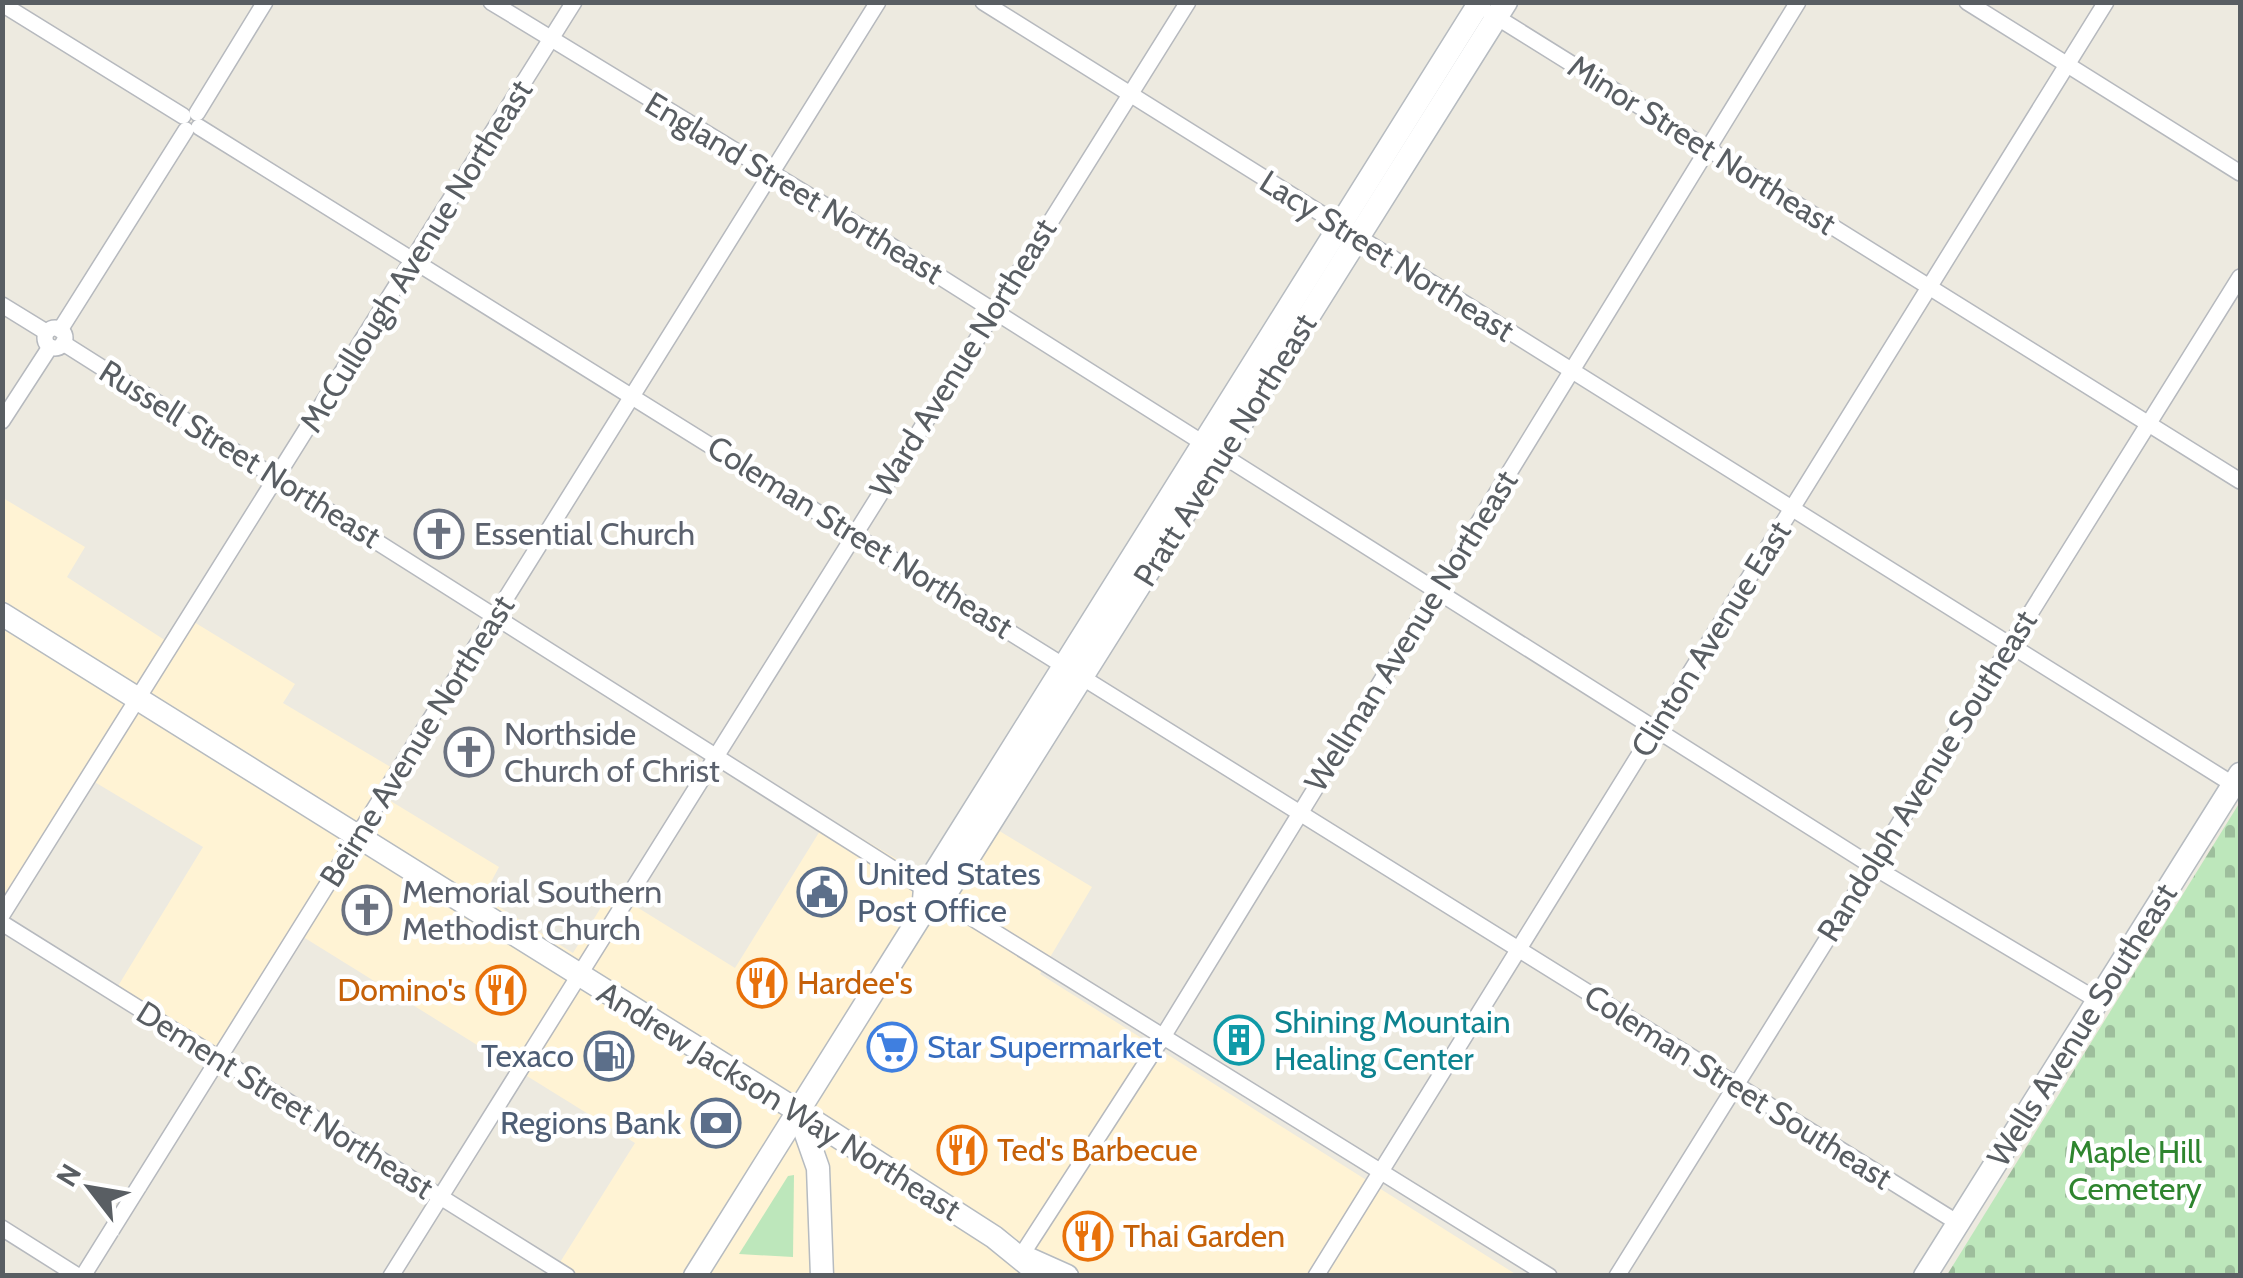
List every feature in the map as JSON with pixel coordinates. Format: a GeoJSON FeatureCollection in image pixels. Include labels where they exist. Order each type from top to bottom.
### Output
{"type":"FeatureCollection","features":[{"type":"Feature","properties":{"kind":"street"},"geometry":{"type":"LineString","coordinates":[[2,421],[265,2]]}},
{"type":"Feature","properties":{"kind":"street","name":"England Street Northeast"},"geometry":{"type":"LineString","coordinates":[[490,2],[992,310],[1872,866],[2097,1000]]}},
{"type":"Feature","properties":{"kind":"street","name":"McCullough Avenue Northeast"},"geometry":{"type":"LineString","coordinates":[[2,915],[574,2]]}},
{"type":"Feature","properties":{"kind":"street","name":"Beirne Avenue Northeast"},"geometry":{"type":"LineString","coordinates":[[80,1276],[878,2]]}},
{"type":"Feature","properties":{"kind":"street","name":"Lacy Street Northeast"},"geometry":{"type":"LineString","coordinates":[[983,2],[2010,644],[2237,780]]}},
{"type":"Feature","properties":{"kind":"street","name":"Ward Avenue Northeast"},"geometry":{"type":"LineString","coordinates":[[391,1276],[1188,2]]}},
{"type":"Feature","properties":{"kind":"street","name":"Wellman Avenue Northeast"},"geometry":{"type":"LineString","coordinates":[[1021,1256],[1164,1034],[1798,2]]}},
{"type":"Feature","properties":{"kind":"street"},"geometry":{"type":"LineString","coordinates":[[1966,2],[2240,173]]}},
{"type":"Feature","properties":{"kind":"street","name":"Clinton Avenue East"},"geometry":{"type":"LineString","coordinates":[[1316,1276],[2106,2]]}},
{"type":"Feature","properties":{"kind":"street","name":"Coleman Street Northeast"},"geometry":{"type":"LineString","coordinates":[[2,4],[1519,950]]}},
{"type":"Feature","properties":{"kind":"street","name":"Minor Street Northeast"},"geometry":{"type":"LineString","coordinates":[[1487,6],[2240,481]]}},
{"type":"Feature","properties":{"kind":"street","name":"Pratt Avenue Northeast"},"geometry":{"type":"LineString","coordinates":[[696,1276],[1350,232],[1487,6]]}},
{"type":"Feature","properties":{"kind":"street","name":"Randolph Avenue Southeast"},"geometry":{"type":"LineString","coordinates":[[1616,1276],[2240,278]]}},
{"type":"Feature","properties":{"kind":"street","name":"Russell Street Northeast"},"geometry":{"type":"LineString","coordinates":[[2,305],[715,754],[931,899],[1164,1034],[1549,1276]]}},
{"type":"Feature","properties":{"kind":"street","name":"Andrew Jackson Way Northeast"},"geometry":{"type":"LineString","coordinates":[[2,614],[798,1111],[1021,1256],[1042,1276]]}},
{"type":"Feature","properties":{"kind":"street","name":"Wells Avenue Southeast"},"geometry":{"type":"LineString","coordinates":[[1925,1276],[2237,780]]}},
{"type":"Feature","properties":{"kind":"street","name":"Dement Street Northeast"},"geometry":{"type":"LineString","coordinates":[[2,923],[567,1276]]}},
{"type":"Feature","properties":{"kind":"street","name":"Coleman Street Southeast"},"geometry":{"type":"LineString","coordinates":[[1519,950],[1958,1223]]}},
{"type":"Feature","properties":{"kind":"street"},"geometry":{"type":"LineString","coordinates":[[798,1111],[818,1168],[822,1276]]}},
{"type":"Feature","properties":{"kind":"street"},"geometry":{"type":"LineString","coordinates":[[2,1228],[80,1276]]}},
{"type":"Feature","properties":{"kind":"street"},"geometry":{"type":"LineString","coordinates":[[1021,1256],[1068,1276]]}},
{"type":"Feature","properties":{"kind":"shaded area"},"geometry":{"type":"Polygon","coordinates":[[[3,498],[85,547],[67,577],[177,648],[194,622],[295,684],[283,703],[404,775],[389,800],[499,867],[483,897],[573,953],[611,891],[735,968],[828,818],[925,876],[968,812],[1092,887],[1040,974],[1517,1275],[552,1275],[635,1143],[292,930],[216,1051],[118,986],[203,847],[83,775],[3,903],[3,498]]]}},
{"type":"Feature","properties":{"kind":"green space","name":"Maple Hill Cemetery"},"geometry":{"type":"Polygon","coordinates":[[[2240,802],[2240,1275],[1947,1275],[2240,802]]]}},
{"type":"Feature","properties":{"kind":"green space"},"geometry":{"type":"Polygon","coordinates":[[[794,1175],[793,1257],[739,1254],[788,1176],[794,1175]]]}},
{"type":"Feature","properties":{"kind":"place","name":"Essential Church"},"geometry":{"type":"Point","coordinates":[439,534]}},
{"type":"Feature","properties":{"kind":"place","name":"Northside Church of Christ"},"geometry":{"type":"Point","coordinates":[469,752]}},
{"type":"Feature","properties":{"kind":"place","name":"United States Post Office"},"geometry":{"type":"Point","coordinates":[822,892]}},
{"type":"Feature","properties":{"kind":"place","name":"Memorial Southern Methodist Church"},"geometry":{"type":"Point","coordinates":[367,910]}},
{"type":"Feature","properties":{"kind":"place","name":"Hardee's"},"geometry":{"type":"Point","coordinates":[762,983]}},
{"type":"Feature","properties":{"kind":"place","name":"Domino's"},"geometry":{"type":"Point","coordinates":[501,990]}},
{"type":"Feature","properties":{"kind":"place","name":"Shining Mountain Healing Center"},"geometry":{"type":"Point","coordinates":[1239,1040]}},
{"type":"Feature","properties":{"kind":"place","name":"Star Supermarket"},"geometry":{"type":"Point","coordinates":[892,1047]}},
{"type":"Feature","properties":{"kind":"place","name":"Texaco"},"geometry":{"type":"Point","coordinates":[609,1056]}},
{"type":"Feature","properties":{"kind":"place","name":"Regions Bank"},"geometry":{"type":"Point","coordinates":[716,1123]}},
{"type":"Feature","properties":{"kind":"place","name":"Ted's Barbecue"},"geometry":{"type":"Point","coordinates":[962,1150]}},
{"type":"Feature","properties":{"kind":"place","name":"Thai Garden"},"geometry":{"type":"Point","coordinates":[1088,1236]}}]}
